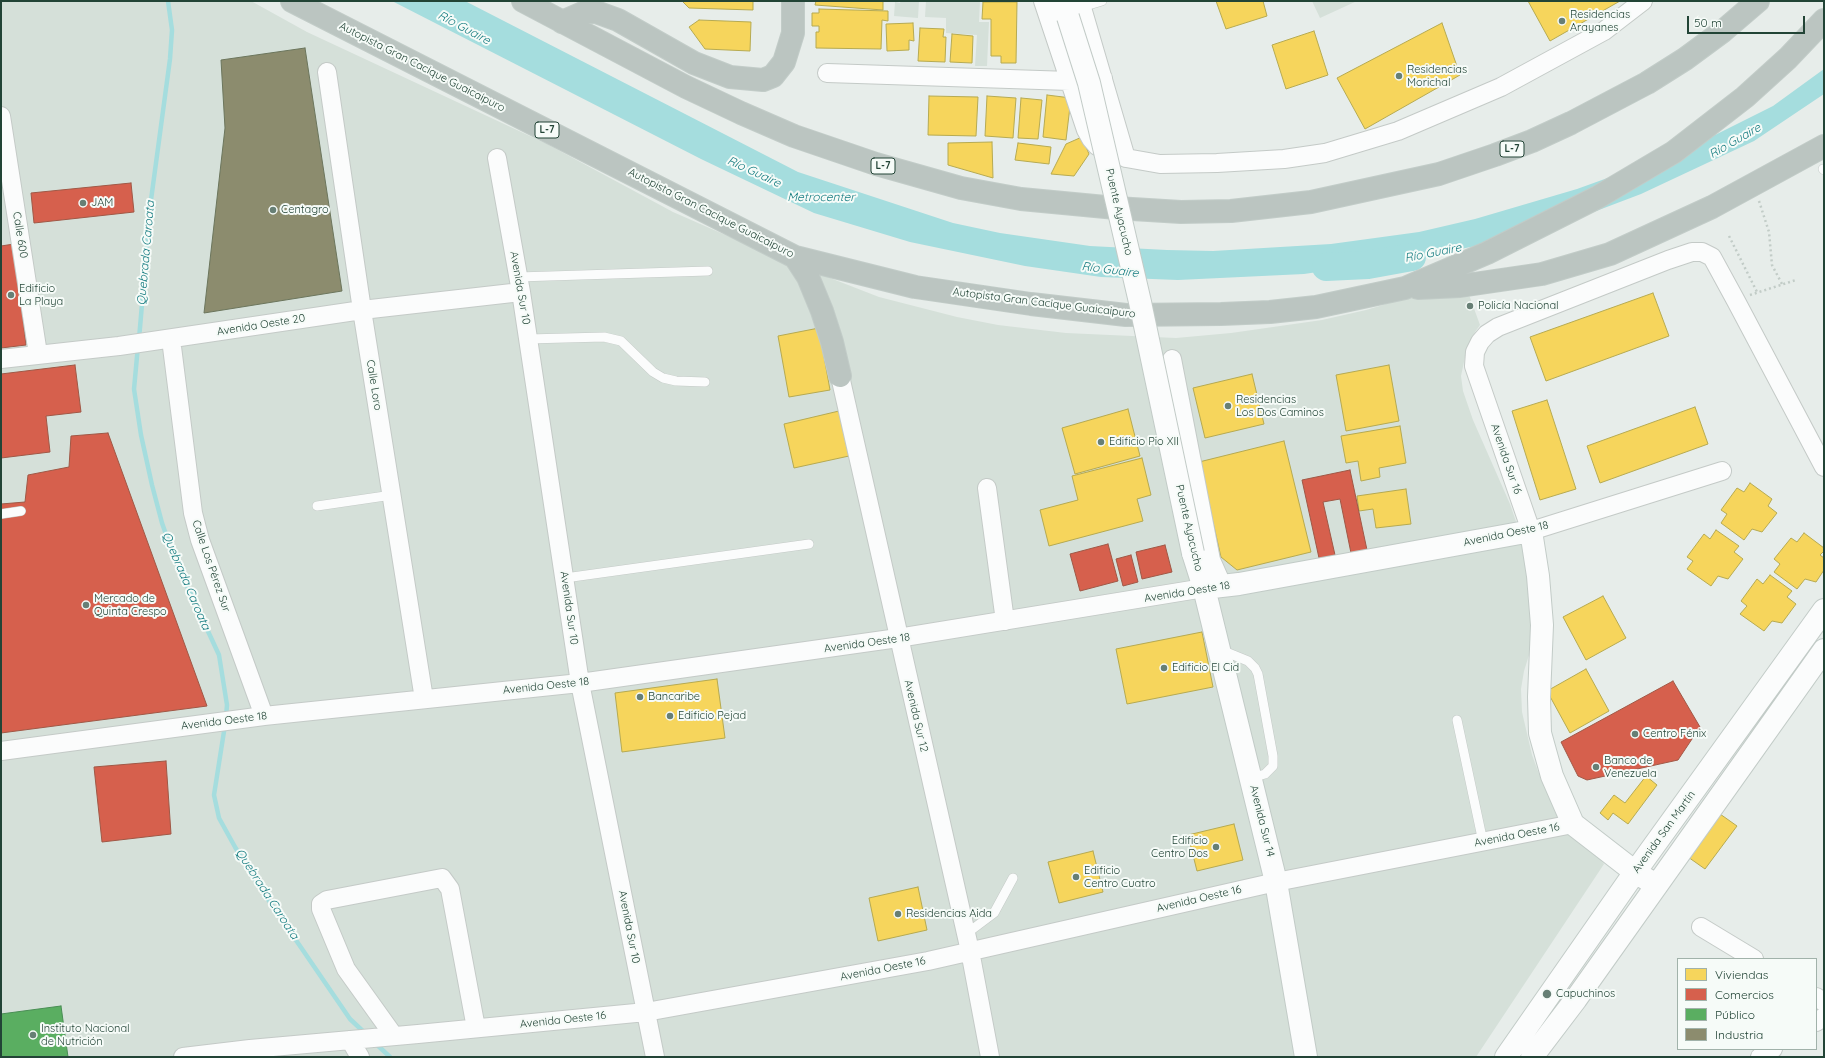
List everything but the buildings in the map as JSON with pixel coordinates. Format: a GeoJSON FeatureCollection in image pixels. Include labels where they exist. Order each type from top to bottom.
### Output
{"type":"FeatureCollection","features":[{"type":"Feature","properties":{"kind":"highway","name":"L-7"},"geometry":{"type":"LineString","coordinates":[[523,1],[686,87],[761,122],[794,136],[912,175],[962,188],[1021,199],[1116,208],[1181,212],[1231,210],[1312,202],[1439,174],[1495,155],[1532,141],[1571,123],[1647,83],[1692,54],[1723,31],[1758,1]]}},
{"type":"Feature","properties":{"kind":"highway"},"geometry":{"type":"LineString","coordinates":[[562,22],[585,12],[594,6],[694,63],[730,77],[763,80],[773,76],[784,62],[793,33],[793,1]]}},
{"type":"Feature","properties":{"kind":"highway","name":"Autopista Gran Cacique Guaicaipuro"},"geometry":{"type":"LineString","coordinates":[[292,2],[795,257],[915,287],[1031,304],[1126,315],[1270,312],[1316,307],[1405,288],[1487,253],[1598,197],[1674,152],[1745,97],[1788,58],[1824,20]]}},
{"type":"Feature","properties":{"kind":"highway"},"geometry":{"type":"LineString","coordinates":[[1405,288],[1460,286],[1542,274],[1570,267],[1628,246],[1712,207],[1824,146]]}},
{"type":"Feature","properties":{"kind":"highway"},"geometry":{"type":"LineString","coordinates":[[795,257],[808,277],[822,311],[832,342],[840,376]]}},
{"type":"Feature","properties":{"kind":"street"},"geometry":{"type":"LineString","coordinates":[[1043,1],[1086,130],[1091,139],[1097,146],[1126,158],[1160,164],[1217,163],[1284,159],[1325,154],[1398,131],[1501,87],[1604,31],[1643,1]]}},
{"type":"Feature","properties":{"kind":"street"},"geometry":{"type":"LineString","coordinates":[[1073,6],[1103,78],[1126,158]]}},
{"type":"Feature","properties":{"kind":"street","name":"Puente Ayacucho"},"geometry":{"type":"LineString","coordinates":[[1073,6],[1089,83],[1162,402],[1193,553],[1214,587]]}},
{"type":"Feature","properties":{"kind":"street","name":"Calle Loro"},"geometry":{"type":"LineString","coordinates":[[327,72],[362,310],[424,699]]}},
{"type":"Feature","properties":{"kind":"street"},"geometry":{"type":"LineString","coordinates":[[827,73],[1070,81],[1103,78]]}},
{"type":"Feature","properties":{"kind":"street","name":"Calle 600"},"geometry":{"type":"LineString","coordinates":[[1,116],[38,354]]}},
{"type":"Feature","properties":{"kind":"street","name":"Avenida Sur 10"},"geometry":{"type":"LineString","coordinates":[[497,158],[520,285],[580,683],[655,1057]]}},
{"type":"Feature","properties":{"kind":"street","name":"Avenida Sur 16"},"geometry":{"type":"LineString","coordinates":[[1573,824],[1552,776],[1540,733],[1539,697],[1542,625],[1538,576],[1531,531],[1474,366],[1475,352],[1480,342],[1487,334],[1498,327],[1692,252],[1702,252],[1712,257],[1736,301]]}},
{"type":"Feature","properties":{"kind":"street","name":"Avenida Oeste 20"},"geometry":{"type":"LineString","coordinates":[[1,359],[150,342],[520,285]]}},
{"type":"Feature","properties":{"kind":"street"},"geometry":{"type":"LineString","coordinates":[[1736,301],[1824,467]]}},
{"type":"Feature","properties":{"kind":"street","name":"Calle Los Pérez Sur"},"geometry":{"type":"LineString","coordinates":[[171,339],[193,514],[200,540],[264,716]]}},
{"type":"Feature","properties":{"kind":"street"},"geometry":{"type":"LineString","coordinates":[[1172,359],[1211,560],[1214,587]]}},
{"type":"Feature","properties":{"kind":"street","name":"Avenida Sur 12"},"geometry":{"type":"LineString","coordinates":[[840,376],[968,943],[990,1057]]}},
{"type":"Feature","properties":{"kind":"street","name":"Avenida Oeste 18"},"geometry":{"type":"LineString","coordinates":[[1,751],[245,718],[580,683],[898,638],[1214,587],[1531,531],[1722,470]]}},
{"type":"Feature","properties":{"kind":"street"},"geometry":{"type":"LineString","coordinates":[[988,488],[1004,621]]}},
{"type":"Feature","properties":{"kind":"street","name":"Avenida Sur 14"},"geometry":{"type":"LineString","coordinates":[[1214,587],[1219,650],[1276,882],[1306,1057]]}},
{"type":"Feature","properties":{"kind":"street","name":"Avenida San Martín"},"geometry":{"type":"LineString","coordinates":[[1506,1057],[1635,872],[1824,610]]}},
{"type":"Feature","properties":{"kind":"street"},"geometry":{"type":"LineString","coordinates":[[1532,1057],[1576,999],[1824,650]]}},
{"type":"Feature","properties":{"kind":"street"},"geometry":{"type":"LineString","coordinates":[[1573,824],[1635,872],[1656,885]]}},
{"type":"Feature","properties":{"kind":"street","name":"Avenida Oeste 16"},"geometry":{"type":"LineString","coordinates":[[183,1057],[326,1050],[352,1040],[646,1012],[928,961],[968,943],[1573,824]]}},
{"type":"Feature","properties":{"kind":"street"},"geometry":{"type":"LineString","coordinates":[[392,1037],[346,969],[321,909],[321,904],[327,900],[442,878],[450,889],[476,1028]]}},
{"type":"Feature","properties":{"kind":"street"},"geometry":{"type":"LineString","coordinates":[[1700,927],[1752,958]]}},
{"type":"Feature","properties":{"kind":"street"},"geometry":{"type":"LineString","coordinates":[[352,1040],[360,1057]]}},
{"type":"Feature","properties":{"kind":"street"},"geometry":{"type":"LineString","coordinates":[[1760,1057],[1771,1050]]}},
{"type":"Feature","properties":{"kind":"lane"},"geometry":{"type":"LineString","coordinates":[[1073,6],[1102,1]]}},
{"type":"Feature","properties":{"kind":"lane"},"geometry":{"type":"LineString","coordinates":[[520,285],[708,270]]}},
{"type":"Feature","properties":{"kind":"lane"},"geometry":{"type":"LineString","coordinates":[[528,339],[604,336],[621,341],[653,372],[663,378],[676,382],[705,382]]}},
{"type":"Feature","properties":{"kind":"lane"},"geometry":{"type":"LineString","coordinates":[[317,506],[392,495]]}},
{"type":"Feature","properties":{"kind":"lane"},"geometry":{"type":"LineString","coordinates":[[1,514],[21,511]]}},
{"type":"Feature","properties":{"kind":"lane"},"geometry":{"type":"LineString","coordinates":[[565,578],[809,544]]}},
{"type":"Feature","properties":{"kind":"lane"},"geometry":{"type":"LineString","coordinates":[[1219,650],[1248,661],[1255,668],[1258,674],[1273,756],[1273,766],[1265,774],[1251,778]]}},
{"type":"Feature","properties":{"kind":"lane"},"geometry":{"type":"LineString","coordinates":[[1457,720],[1483,842]]}},
{"type":"Feature","properties":{"kind":"lane"},"geometry":{"type":"LineString","coordinates":[[968,943],[994,913],[1013,878]]}},
{"type":"Feature","properties":{"kind":"path"},"geometry":{"type":"LineString","coordinates":[[1758,199],[1769,232],[1772,265],[1782,284]]}},
{"type":"Feature","properties":{"kind":"path"},"geometry":{"type":"LineString","coordinates":[[1729,236],[1758,292]]}},
{"type":"Feature","properties":{"kind":"path"},"geometry":{"type":"LineString","coordinates":[[1736,301],[1758,292],[1796,280]]}},
{"type":"Feature","properties":{"kind":"shaded area"},"geometry":{"type":"Polygon","coordinates":[[[1,1],[251,1],[307,32],[547,144],[673,212],[771,255],[879,297],[957,317],[998,325],[1066,333],[1176,338],[1231,333],[1322,320],[1366,310],[1464,281],[1480,325],[1475,332],[1465,357],[1461,376],[1463,391],[1473,420],[1510,504],[1524,545],[1539,623],[1524,671],[1521,689],[1522,712],[1532,755],[1542,782],[1604,864],[1476,1057],[1,1057],[1,1]]]}},
{"type":"Feature","properties":{"kind":"shaded area"},"geometry":{"type":"Polygon","coordinates":[[[901,1],[919,1],[918,18],[894,16],[895,2],[900,3],[901,1]]]}},
{"type":"Feature","properties":{"kind":"shaded area"},"geometry":{"type":"Polygon","coordinates":[[[926,1],[980,1],[979,22],[989,22],[987,66],[975,66],[977,35],[946,33],[946,18],[925,17],[926,1]]]}},
{"type":"Feature","properties":{"kind":"shaded area"},"geometry":{"type":"Polygon","coordinates":[[[1312,1],[1357,1],[1320,18],[1312,1]]]}},
{"type":"Feature","properties":{"kind":"water","name":"Metrocenter"},"geometry":{"type":"Polygon","coordinates":[[[392,1],[465,1],[798,172],[953,223],[1000,233],[1090,246],[1213,251],[1331,244],[1419,232],[1475,219],[1577,189],[1685,150],[1773,106],[1824,69],[1824,94],[1754,141],[1641,194],[1583,216],[1491,243],[1420,257],[1304,274],[1178,280],[1101,277],[1025,266],[910,242],[814,213],[701,159],[392,1]]]}},
{"type":"Feature","properties":{"kind":"waterway","name":"Quebrada Caroata"},"geometry":{"type":"LineString","coordinates":[[139,339],[151,200],[170,59],[172,30],[168,1]]}},
{"type":"Feature","properties":{"kind":"waterway","name":"Río Guaire"},"geometry":{"type":"LineString","coordinates":[[1326,267],[1368,265],[1412,257]]}},
{"type":"Feature","properties":{"kind":"waterway","name":"Quebrada Caroata"},"geometry":{"type":"LineString","coordinates":[[138,346],[134,389],[141,435],[152,485],[162,523],[175,560],[219,655],[227,705],[226,717]]}},
{"type":"Feature","properties":{"kind":"waterway","name":"Quebrada Caroata"},"geometry":{"type":"LineString","coordinates":[[225,725],[214,795],[219,818],[263,892],[350,1019],[366,1034]]}},
{"type":"Feature","properties":{"kind":"waterway","name":"Quebrada Caroata"},"geometry":{"type":"LineString","coordinates":[[375,1043],[390,1057]]}},
{"type":"Feature","properties":{"kind":"place","name":"Residencias Arayanes"},"geometry":{"type":"Point","coordinates":[1562,21]}},
{"type":"Feature","properties":{"kind":"place","name":"Residencias Morichal"},"geometry":{"type":"Point","coordinates":[1399,76]}},
{"type":"Feature","properties":{"kind":"place","name":"JAM"},"geometry":{"type":"Point","coordinates":[83,203]}},
{"type":"Feature","properties":{"kind":"place","name":"Centagro"},"geometry":{"type":"Point","coordinates":[273,210]}},
{"type":"Feature","properties":{"kind":"place","name":"Edificio La Playa"},"geometry":{"type":"Point","coordinates":[11,295]}},
{"type":"Feature","properties":{"kind":"place","name":"Policía Nacional"},"geometry":{"type":"Point","coordinates":[1470,306]}},
{"type":"Feature","properties":{"kind":"place","name":"Residencias Los Dos Caminos"},"geometry":{"type":"Point","coordinates":[1228,406]}},
{"type":"Feature","properties":{"kind":"place","name":"Edificio Pio XII"},"geometry":{"type":"Point","coordinates":[1101,442]}},
{"type":"Feature","properties":{"kind":"place","name":"Mercado de Quinta Crespo"},"geometry":{"type":"Point","coordinates":[86,605]}},
{"type":"Feature","properties":{"kind":"place","name":"Edificio El Cid"},"geometry":{"type":"Point","coordinates":[1164,668]}},
{"type":"Feature","properties":{"kind":"place","name":"Bancaribe"},"geometry":{"type":"Point","coordinates":[640,697]}},
{"type":"Feature","properties":{"kind":"place","name":"Edificio Pejad"},"geometry":{"type":"Point","coordinates":[670,716]}},
{"type":"Feature","properties":{"kind":"place","name":"Centro Fénix"},"geometry":{"type":"Point","coordinates":[1635,734]}},
{"type":"Feature","properties":{"kind":"place","name":"Banco de Venezuela"},"geometry":{"type":"Point","coordinates":[1596,767]}},
{"type":"Feature","properties":{"kind":"place","name":"Edificio Centro Dos"},"geometry":{"type":"Point","coordinates":[1216,847]}},
{"type":"Feature","properties":{"kind":"place","name":"Edificio Centro Cuatro"},"geometry":{"type":"Point","coordinates":[1076,877]}},
{"type":"Feature","properties":{"kind":"place","name":"Residencias Aida"},"geometry":{"type":"Point","coordinates":[898,914]}},
{"type":"Feature","properties":{"kind":"place","name":"Capuchinos"},"geometry":{"type":"Point","coordinates":[1547,994]}},
{"type":"Feature","properties":{"kind":"place","name":"Instituto Nacional de Nutrición"},"geometry":{"type":"Point","coordinates":[33,1035]}}]}
